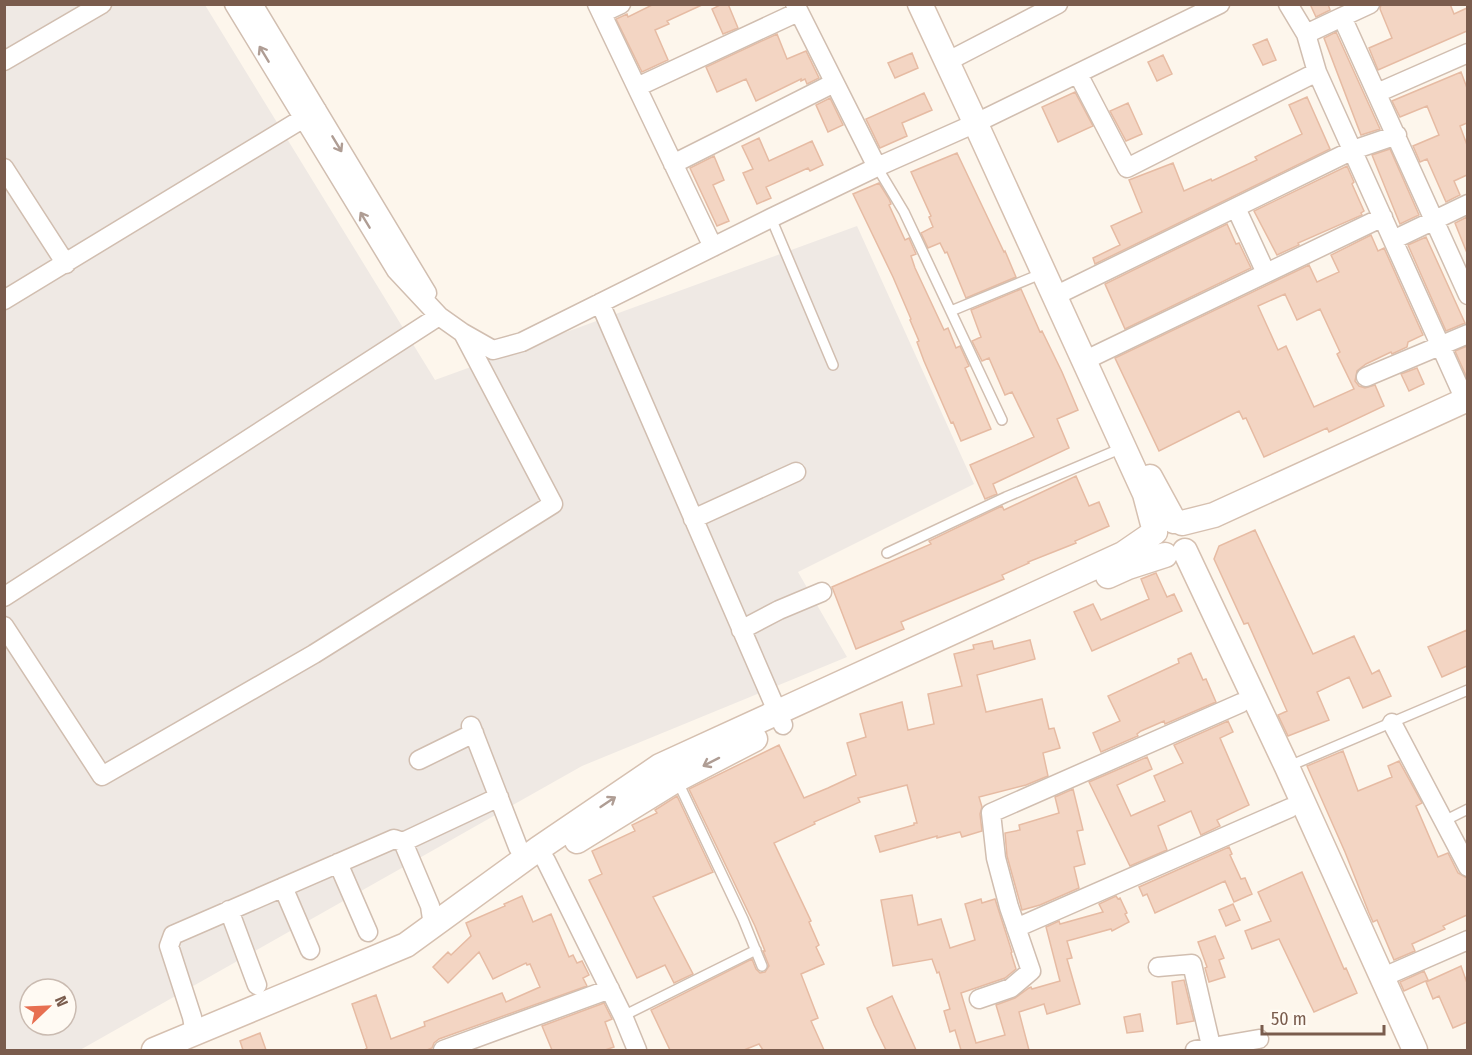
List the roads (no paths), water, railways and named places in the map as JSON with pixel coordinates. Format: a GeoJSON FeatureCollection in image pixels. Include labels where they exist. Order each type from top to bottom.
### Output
{"type":"FeatureCollection","features":[{"type":"Feature","properties":{"kind":"street"},"geometry":{"type":"LineString","coordinates":[[4,61],[102,4]]}},
{"type":"Feature","properties":{"kind":"street"},"geometry":{"type":"LineString","coordinates":[[234,4],[310,114],[403,266],[439,316],[493,350],[522,342],[771,218],[980,121],[1220,4]]}},
{"type":"Feature","properties":{"kind":"street"},"geometry":{"type":"LineString","coordinates":[[253,4],[310,114]]}},
{"type":"Feature","properties":{"kind":"street"},"geometry":{"type":"LineString","coordinates":[[621,4],[599,9],[713,247]]}},
{"type":"Feature","properties":{"kind":"street"},"geometry":{"type":"LineString","coordinates":[[920,4],[1065,291],[1155,489],[1174,540],[1188,591],[1401,1050]]}},
{"type":"Feature","properties":{"kind":"street"},"geometry":{"type":"LineString","coordinates":[[931,4],[956,57],[1043,273],[1145,494],[1174,540],[1287,767],[1415,1050]]}},
{"type":"Feature","properties":{"kind":"street"},"geometry":{"type":"LineString","coordinates":[[193,1042],[406,945],[536,856],[660,766],[780,719],[1128,567],[1174,540],[1218,524],[1467,405],[1317,72],[1306,34],[1288,4]]}},
{"type":"Feature","properties":{"kind":"street"},"geometry":{"type":"LineString","coordinates":[[1306,34],[1370,4]]}},
{"type":"Feature","properties":{"kind":"street"},"geometry":{"type":"LineString","coordinates":[[956,57],[1047,7]]}},
{"type":"Feature","properties":{"kind":"street"},"geometry":{"type":"LineString","coordinates":[[637,87],[796,8],[877,167]]}},
{"type":"Feature","properties":{"kind":"street"},"geometry":{"type":"LineString","coordinates":[[1342,17],[1467,295]]}},
{"type":"Feature","properties":{"kind":"street"},"geometry":{"type":"LineString","coordinates":[[1377,93],[1467,53]]}},
{"type":"Feature","properties":{"kind":"street"},"geometry":{"type":"LineString","coordinates":[[1077,74],[1127,168],[1317,72]]}},
{"type":"Feature","properties":{"kind":"street"},"geometry":{"type":"LineString","coordinates":[[673,164],[834,83]]}},
{"type":"Feature","properties":{"kind":"street"},"geometry":{"type":"LineString","coordinates":[[4,300],[310,114]]}},
{"type":"Feature","properties":{"kind":"street"},"geometry":{"type":"LineString","coordinates":[[1065,291],[1353,150],[1397,135]]}},
{"type":"Feature","properties":{"kind":"street"},"geometry":{"type":"LineString","coordinates":[[4,168],[66,264]]}},
{"type":"Feature","properties":{"kind":"street"},"geometry":{"type":"LineString","coordinates":[[1393,240],[1467,204]]}},
{"type":"Feature","properties":{"kind":"street"},"geometry":{"type":"LineString","coordinates":[[1236,208],[1266,273]]}},
{"type":"Feature","properties":{"kind":"street"},"geometry":{"type":"LineString","coordinates":[[1094,356],[1383,217]]}},
{"type":"Feature","properties":{"kind":"street"},"geometry":{"type":"LineString","coordinates":[[600,303],[780,719]]}},
{"type":"Feature","properties":{"kind":"street"},"geometry":{"type":"LineString","coordinates":[[4,597],[439,316]]}},
{"type":"Feature","properties":{"kind":"street"},"geometry":{"type":"LineString","coordinates":[[4,626],[102,776],[314,654],[553,504],[463,333]]}},
{"type":"Feature","properties":{"kind":"street"},"geometry":{"type":"LineString","coordinates":[[1366,377],[1467,334]]}},
{"type":"Feature","properties":{"kind":"street"},"geometry":{"type":"LineString","coordinates":[[693,519],[796,472]]}},
{"type":"Feature","properties":{"kind":"street"},"geometry":{"type":"LineString","coordinates":[[741,630],[779,610],[822,592]]}},
{"type":"Feature","properties":{"kind":"street"},"geometry":{"type":"LineString","coordinates":[[979,999],[1011,988],[1031,971],[996,858],[991,813],[1241,704]]}},
{"type":"Feature","properties":{"kind":"street"},"geometry":{"type":"LineString","coordinates":[[154,1050],[193,1042],[413,957],[536,856],[676,780],[780,719]]}},
{"type":"Feature","properties":{"kind":"street"},"geometry":{"type":"LineString","coordinates":[[1392,723],[1467,867]]}},
{"type":"Feature","properties":{"kind":"street"},"geometry":{"type":"LineString","coordinates":[[419,760],[472,729],[499,797],[536,856],[610,989],[623,1016],[634,1050]]}},
{"type":"Feature","properties":{"kind":"street"},"geometry":{"type":"LineString","coordinates":[[193,1042],[192,1017],[169,946],[172,935],[394,839],[403,842],[499,797]]}},
{"type":"Feature","properties":{"kind":"street"},"geometry":{"type":"LineString","coordinates":[[1016,928],[1290,808]]}},
{"type":"Feature","properties":{"kind":"street"},"geometry":{"type":"LineString","coordinates":[[403,842],[430,906],[434,925]]}},
{"type":"Feature","properties":{"kind":"street"},"geometry":{"type":"LineString","coordinates":[[338,863],[368,932]]}},
{"type":"Feature","properties":{"kind":"street"},"geometry":{"type":"LineString","coordinates":[[283,886],[310,950]]}},
{"type":"Feature","properties":{"kind":"street"},"geometry":{"type":"LineString","coordinates":[[229,910],[257,984]]}},
{"type":"Feature","properties":{"kind":"street"},"geometry":{"type":"LineString","coordinates":[[1381,978],[1467,940]]}},
{"type":"Feature","properties":{"kind":"street"},"geometry":{"type":"LineString","coordinates":[[1158,967],[1192,964],[1206,1050],[1259,1039]]}},
{"type":"Feature","properties":{"kind":"street"},"geometry":{"type":"LineString","coordinates":[[443,1050],[610,989]]}},
{"type":"Feature","properties":{"kind":"lane"},"geometry":{"type":"LineString","coordinates":[[877,167],[904,212],[1002,420]]}},
{"type":"Feature","properties":{"kind":"lane"},"geometry":{"type":"LineString","coordinates":[[771,218],[833,365]]}},
{"type":"Feature","properties":{"kind":"lane"},"geometry":{"type":"LineString","coordinates":[[951,311],[1043,273]]}},
{"type":"Feature","properties":{"kind":"lane"},"geometry":{"type":"LineString","coordinates":[[887,553],[1006,497],[1124,447]]}},
{"type":"Feature","properties":{"kind":"lane"},"geometry":{"type":"LineString","coordinates":[[1287,767],[1467,690]]}},
{"type":"Feature","properties":{"kind":"lane"},"geometry":{"type":"LineString","coordinates":[[676,780],[762,966]]}},
{"type":"Feature","properties":{"kind":"lane"},"geometry":{"type":"LineString","coordinates":[[1444,821],[1467,809]]}},
{"type":"Feature","properties":{"kind":"lane"},"geometry":{"type":"LineString","coordinates":[[623,1016],[756,950]]}}]}
